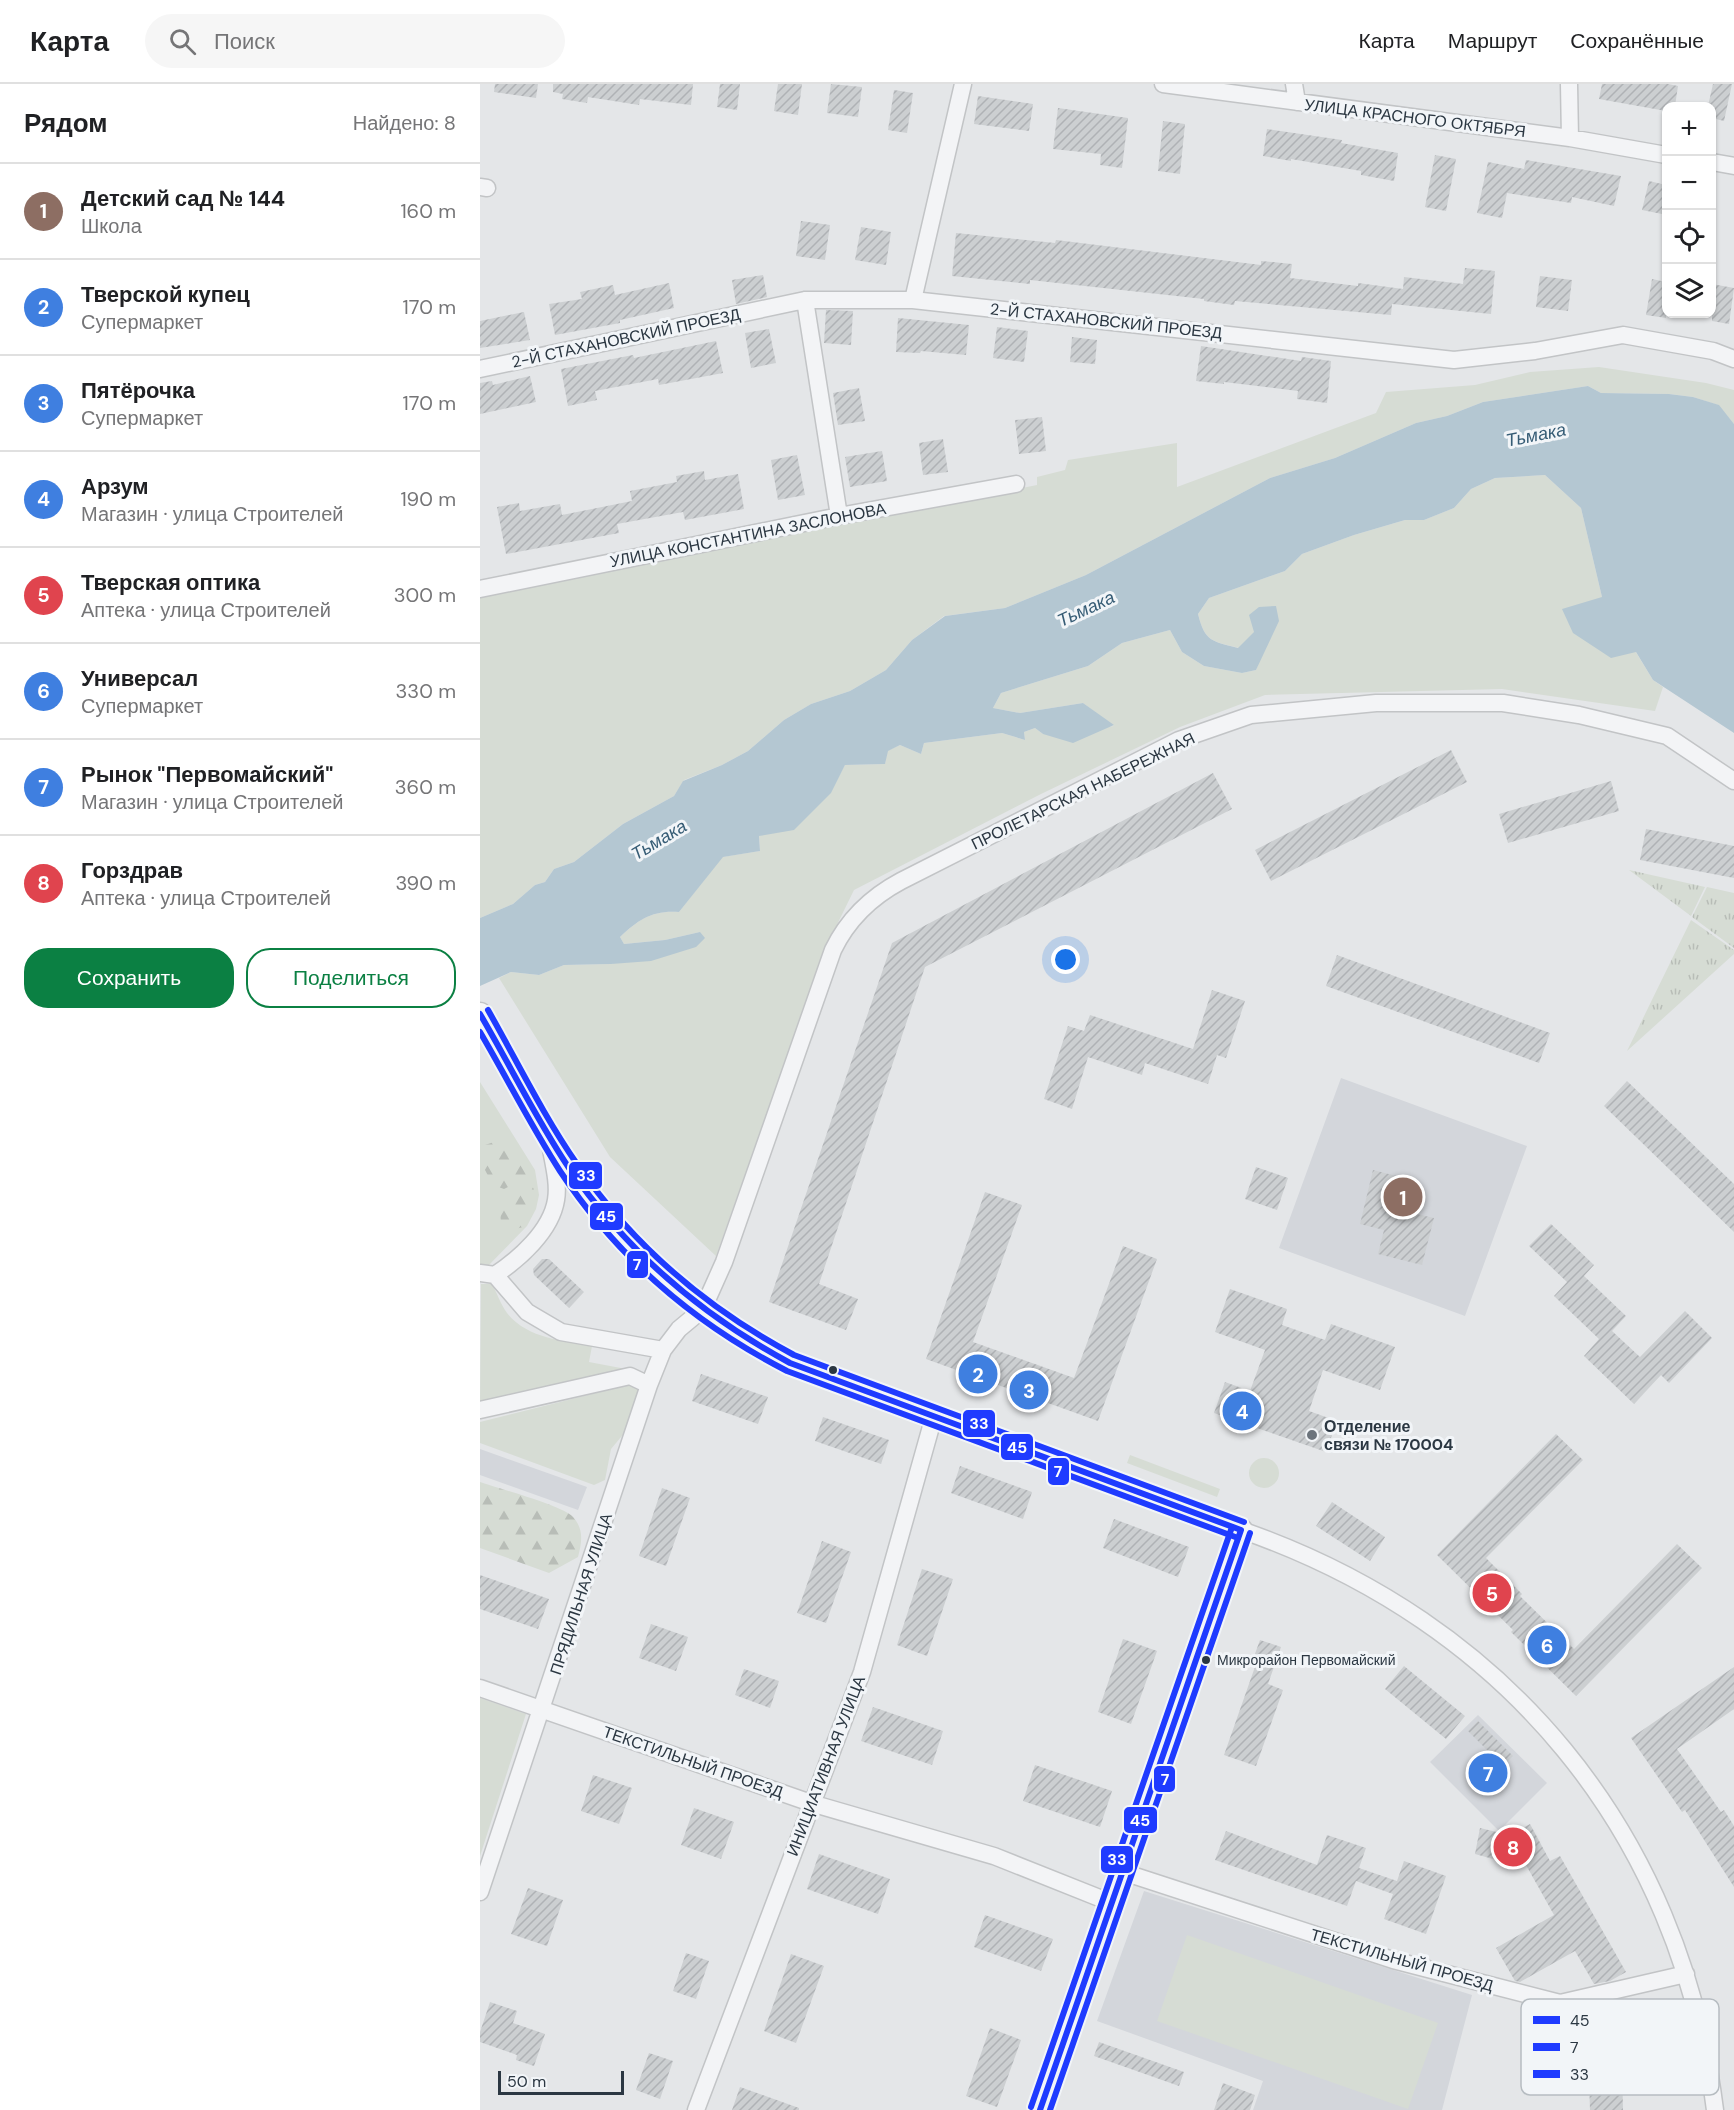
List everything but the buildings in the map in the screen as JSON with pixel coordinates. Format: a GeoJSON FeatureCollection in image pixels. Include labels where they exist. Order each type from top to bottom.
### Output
{"type":"FeatureCollection","features":[{"type":"Feature","properties":{"kind":"main road"},"geometry":{"type":"LineString","coordinates":[[486,1023],[549,1136],[582,1187],[621,1234],[656,1270],[703,1310],[748,1340],[790,1363],[1241,1530],[1040,2110]]}},
{"type":"Feature","properties":{"kind":"street"},"geometry":{"type":"LineString","coordinates":[[913,300],[963,84]]}},
{"type":"Feature","properties":{"kind":"street","name":"УЛИЦА КРАСНОГО ОКТЯБРЯ"},"geometry":{"type":"LineString","coordinates":[[1163,84],[1570,138],[1662,153]]}},
{"type":"Feature","properties":{"kind":"street"},"geometry":{"type":"LineString","coordinates":[[1294,84],[1297,102]]}},
{"type":"Feature","properties":{"kind":"street"},"geometry":{"type":"LineString","coordinates":[[1569,84],[1570,138]]}},
{"type":"Feature","properties":{"kind":"street"},"geometry":{"type":"LineString","coordinates":[[1716,163],[1734,166]]}},
{"type":"Feature","properties":{"kind":"street"},"geometry":{"type":"LineString","coordinates":[[805,300],[839,516]]}},
{"type":"Feature","properties":{"kind":"street","name":"2-Й СТАХАНОВСКИЙ ПРОЕЗД"},"geometry":{"type":"LineString","coordinates":[[480,369],[805,300],[913,300],[1454,360],[1534,351],[1623,335],[1713,351],[1734,359]]}},
{"type":"Feature","properties":{"kind":"street","name":"УЛИЦА КОНСТАНТИНА ЗАСЛОНОВА"},"geometry":{"type":"LineString","coordinates":[[480,589],[839,516],[1016,484]]}},
{"type":"Feature","properties":{"kind":"street","name":"ПРОЛЕТАРСКАЯ НАБЕРЕЖНАЯ"},"geometry":{"type":"LineString","coordinates":[[703,1310],[724,1262],[833,950],[858,912],[878,894],[901,881],[1179,740],[1251,715],[1376,703],[1503,703],[1579,715],[1667,736],[1734,781]]}},
{"type":"Feature","properties":{"kind":"street"},"geometry":{"type":"LineString","coordinates":[[549,1136],[555,1174],[556,1200],[551,1215],[537,1237],[509,1266],[488,1274],[527,1312],[561,1332],[663,1350]]}},
{"type":"Feature","properties":{"kind":"street","name":"ПРЯДИЛЬНАЯ УЛИЦА"},"geometry":{"type":"LineString","coordinates":[[480,1892],[649,1385],[663,1350],[679,1329],[703,1310]]}},
{"type":"Feature","properties":{"kind":"street"},"geometry":{"type":"LineString","coordinates":[[480,1410],[630,1376],[649,1385]]}},
{"type":"Feature","properties":{"kind":"street","name":"ИНИЦИАТИВНАЯ УЛИЦА"},"geometry":{"type":"LineString","coordinates":[[696,2110],[862,1672],[934,1416]]}},
{"type":"Feature","properties":{"kind":"street"},"geometry":{"type":"LineString","coordinates":[[1241,1530],[1318,1560],[1385,1595],[1445,1636],[1505,1686],[1562,1747],[1618,1826],[1659,1903],[1686,1974],[1692,1999]]}},
{"type":"Feature","properties":{"kind":"street","name":"ТЕКСТИЛЬНЫЙ ПРОЕЗД"},"geometry":{"type":"LineString","coordinates":[[480,1688],[811,1803],[994,1856],[1112,1903]]}},
{"type":"Feature","properties":{"kind":"street","name":"ТЕКСТИЛЬНЫЙ ПРОЕЗД"},"geometry":{"type":"LineString","coordinates":[[1123,1872],[1393,1960],[1544,1999]]}},
{"type":"Feature","properties":{"kind":"street","name":"ТЕКСТИЛЬНЫЙ ПРОЕЗД"},"geometry":{"type":"LineString","coordinates":[[1577,1999],[1686,1974]]}},
{"type":"Feature","properties":{"kind":"street"},"geometry":{"type":"LineString","coordinates":[[1712,2095],[1714,2110]]}},
{"type":"Feature","properties":{"kind":"shaded area"},"geometry":{"type":"Polygon","coordinates":[[[1341,1078],[1527,1146],[1465,1316],[1279,1248],[1341,1078]]]}},
{"type":"Feature","properties":{"kind":"shaded area"},"geometry":{"type":"Polygon","coordinates":[[[480,1449],[587,1487],[578,1510],[480,1475],[480,1449]]]}},
{"type":"Feature","properties":{"kind":"shaded area"},"geometry":{"type":"Polygon","coordinates":[[[1478,1715],[1547,1783],[1499,1831],[1430,1762],[1478,1715]]]}},
{"type":"Feature","properties":{"kind":"shaded area"},"geometry":{"type":"Polygon","coordinates":[[[1144,1891],[1472,1995],[1442,2110],[1253,2110],[1263,2081],[1097,2021],[1144,1891]]]}},
{"type":"Feature","properties":{"kind":"green space"},"geometry":{"type":"Polygon","coordinates":[[[1599,367],[1706,383],[1734,390],[1734,424],[1718,405],[1693,397],[1669,394],[1601,393],[1588,386],[1483,402],[1447,416],[1416,423],[1335,458],[1270,478],[1086,575],[1005,608],[944,616],[912,640],[886,670],[850,691],[811,704],[784,720],[748,751],[722,765],[684,780],[674,796],[623,824],[574,862],[554,869],[545,882],[535,885],[513,904],[480,918],[480,597],[1037,485],[1037,477],[1065,470],[1068,460],[1177,443],[1177,487],[1376,413],[1386,392],[1475,385],[1530,372],[1599,367]]]}},
{"type":"Feature","properties":{"kind":"green space"},"geometry":{"type":"Polygon","coordinates":[[[1545,475],[1581,508],[1602,597],[1653,680],[1663,687],[1655,711],[1502,689],[1265,695],[1180,727],[1041,794],[854,890],[827,945],[716,1256],[610,1157],[499,978],[511,972],[539,975],[564,965],[611,964],[700,932],[665,940],[624,944],[620,937],[634,925],[654,914],[679,912],[722,857],[760,851],[759,836],[830,793],[845,765],[885,764],[887,751],[900,745],[921,754],[924,743],[1002,733],[1025,740],[1024,732],[1035,728],[1043,734],[1114,726],[1083,703],[1020,713],[993,708],[1001,693],[1088,666],[1122,643],[1170,630],[1182,652],[1204,666],[1242,673],[1256,670],[1261,656],[1255,632],[1239,648],[1216,642],[1207,635],[1198,614],[1209,598],[1285,571],[1302,554],[1354,535],[1405,520],[1424,520],[1454,508],[1471,489],[1495,478],[1545,475]]]}},
{"type":"Feature","properties":{"kind":"green space"},"geometry":{"type":"Polygon","coordinates":[[[1629,870],[1705,887],[1691,916],[1629,870]]]}},
{"type":"Feature","properties":{"kind":"green space"},"geometry":{"type":"Polygon","coordinates":[[[1707,887],[1734,893],[1734,948],[1692,917],[1707,887]]]}},
{"type":"Feature","properties":{"kind":"green space"},"geometry":{"type":"Polygon","coordinates":[[[1691,920],[1734,950],[1734,954],[1627,1051],[1691,920]]]}},
{"type":"Feature","properties":{"kind":"green space"},"geometry":{"type":"Polygon","coordinates":[[[480,1082],[535,1170],[539,1195],[536,1209],[527,1226],[487,1267],[480,1266],[480,1082]]]}},
{"type":"Feature","properties":{"kind":"green space"},"geometry":{"type":"Polygon","coordinates":[[[497,1141],[513,1148],[521,1163],[530,1168],[529,1181],[534,1190],[523,1227],[512,1230],[502,1226],[501,1217],[504,1205],[512,1194],[510,1186],[504,1189],[493,1185],[485,1170],[480,1168],[480,1151],[485,1145],[497,1141]]]}},
{"type":"Feature","properties":{"kind":"green space"},"geometry":{"type":"Polygon","coordinates":[[[481,1284],[492,1284],[507,1313],[525,1328],[557,1340],[592,1346],[589,1362],[626,1369],[480,1406],[481,1284]]]}},
{"type":"Feature","properties":{"kind":"green space"},"geometry":{"type":"Polygon","coordinates":[[[628,1385],[640,1390],[626,1431],[611,1449],[605,1480],[594,1485],[480,1443],[480,1422],[628,1385]]]}},
{"type":"Feature","properties":{"kind":"green space"},"geometry":{"type":"Polygon","coordinates":[[[1130,1455],[1220,1489],[1217,1497],[1127,1463],[1130,1455]]]}},
{"type":"Feature","properties":{"kind":"green space"},"geometry":{"type":"Polygon","coordinates":[[[1264,1458],[1275,1462],[1279,1473],[1275,1484],[1264,1488],[1253,1484],[1249,1473],[1253,1462],[1264,1458]]]}},
{"type":"Feature","properties":{"kind":"green space"},"geometry":{"type":"Polygon","coordinates":[[[480,1482],[544,1503],[573,1517],[579,1526],[581,1536],[578,1557],[549,1573],[480,1548],[480,1482]]]}},
{"type":"Feature","properties":{"kind":"green space"},"geometry":{"type":"Polygon","coordinates":[[[480,1698],[526,1714],[480,1856],[480,1698]]]}},
{"type":"Feature","properties":{"kind":"green space"},"geometry":{"type":"Polygon","coordinates":[[[1187,1935],[1438,2023],[1408,2109],[1157,2021],[1187,1935]]]}},
{"type":"Feature","properties":{"kind":"water","name":"Тьмака"},"geometry":{"type":"Polygon","coordinates":[[[1588,386],[1601,393],[1669,394],[1693,397],[1719,405],[1734,424],[1734,733],[1653,680],[1636,652],[1611,658],[1573,633],[1562,609],[1602,597],[1581,508],[1545,475],[1495,478],[1471,489],[1454,508],[1424,520],[1405,520],[1354,535],[1302,554],[1285,571],[1209,598],[1198,614],[1204,630],[1216,642],[1238,648],[1254,632],[1249,615],[1259,607],[1276,606],[1279,621],[1256,670],[1242,673],[1204,666],[1182,652],[1170,630],[1122,643],[1088,666],[1001,693],[993,708],[1020,713],[1083,703],[1114,725],[1073,743],[1043,734],[1035,728],[1024,732],[1025,740],[1002,733],[924,743],[921,754],[900,745],[888,751],[885,764],[845,765],[831,793],[794,830],[759,836],[760,851],[723,857],[679,912],[654,914],[634,925],[620,937],[624,944],[665,940],[700,932],[705,938],[696,947],[651,961],[564,965],[539,975],[511,972],[480,986],[480,918],[513,904],[535,885],[545,882],[554,869],[574,862],[623,824],[674,796],[683,781],[722,765],[748,751],[784,720],[811,704],[850,691],[886,670],[912,640],[945,616],[1005,608],[1086,575],[1270,478],[1335,458],[1416,423],[1447,416],[1483,402],[1588,386]]]}},
{"type":"Feature","properties":{"kind":"transit line","name":"33"},"geometry":{"type":"LineString","coordinates":[[488,1010],[553,1126],[599,1194],[647,1248],[701,1296],[731,1317],[794,1355],[1244,1522]]}},
{"type":"Feature","properties":{"kind":"transit line","name":"45"},"geometry":{"type":"LineString","coordinates":[[480,1014],[545,1130],[591,1199],[641,1254],[668,1279],[726,1324],[790,1363],[1241,1530]]}},
{"type":"Feature","properties":{"kind":"transit line","name":"7"},"geometry":{"type":"LineString","coordinates":[[480,1032],[549,1154],[582,1202],[607,1232],[660,1286],[721,1332],[787,1371],[1238,1538]]}},
{"type":"Feature","properties":{"kind":"transit line","name":"33"},"geometry":{"type":"LineString","coordinates":[[1031,2107],[1232,1527]]}},
{"type":"Feature","properties":{"kind":"transit line","name":"45"},"geometry":{"type":"LineString","coordinates":[[1040,2110],[1241,1530]]}},
{"type":"Feature","properties":{"kind":"transit line","name":"7"},"geometry":{"type":"LineString","coordinates":[[1050,2110],[1250,1533]]}},
{"type":"Feature","properties":{"kind":"place","name":"Детский сад № 144"},"geometry":{"type":"Point","coordinates":[1403,1197]}},
{"type":"Feature","properties":{"kind":"place","name":"Тверской купец"},"geometry":{"type":"Point","coordinates":[978,1374]}},
{"type":"Feature","properties":{"kind":"place","name":"Пятёрочка"},"geometry":{"type":"Point","coordinates":[1029,1390]}},
{"type":"Feature","properties":{"kind":"place","name":"Арзум"},"geometry":{"type":"Point","coordinates":[1242,1411]}},
{"type":"Feature","properties":{"kind":"place","name":"Отделение связи № 170004"},"geometry":{"type":"Point","coordinates":[1312,1435]}},
{"type":"Feature","properties":{"kind":"place","name":"Тверская оптика"},"geometry":{"type":"Point","coordinates":[1492,1593]}},
{"type":"Feature","properties":{"kind":"place","name":"Универсал"},"geometry":{"type":"Point","coordinates":[1547,1645]}},
{"type":"Feature","properties":{"kind":"place","name":"Микрорайон Первомайский"},"geometry":{"type":"Point","coordinates":[1206,1660]}},
{"type":"Feature","properties":{"kind":"place","name":"Рынок \"Первомайский\""},"geometry":{"type":"Point","coordinates":[1488,1773]}},
{"type":"Feature","properties":{"kind":"place","name":"Горздрав"},"geometry":{"type":"Point","coordinates":[1513,1847]}}]}
